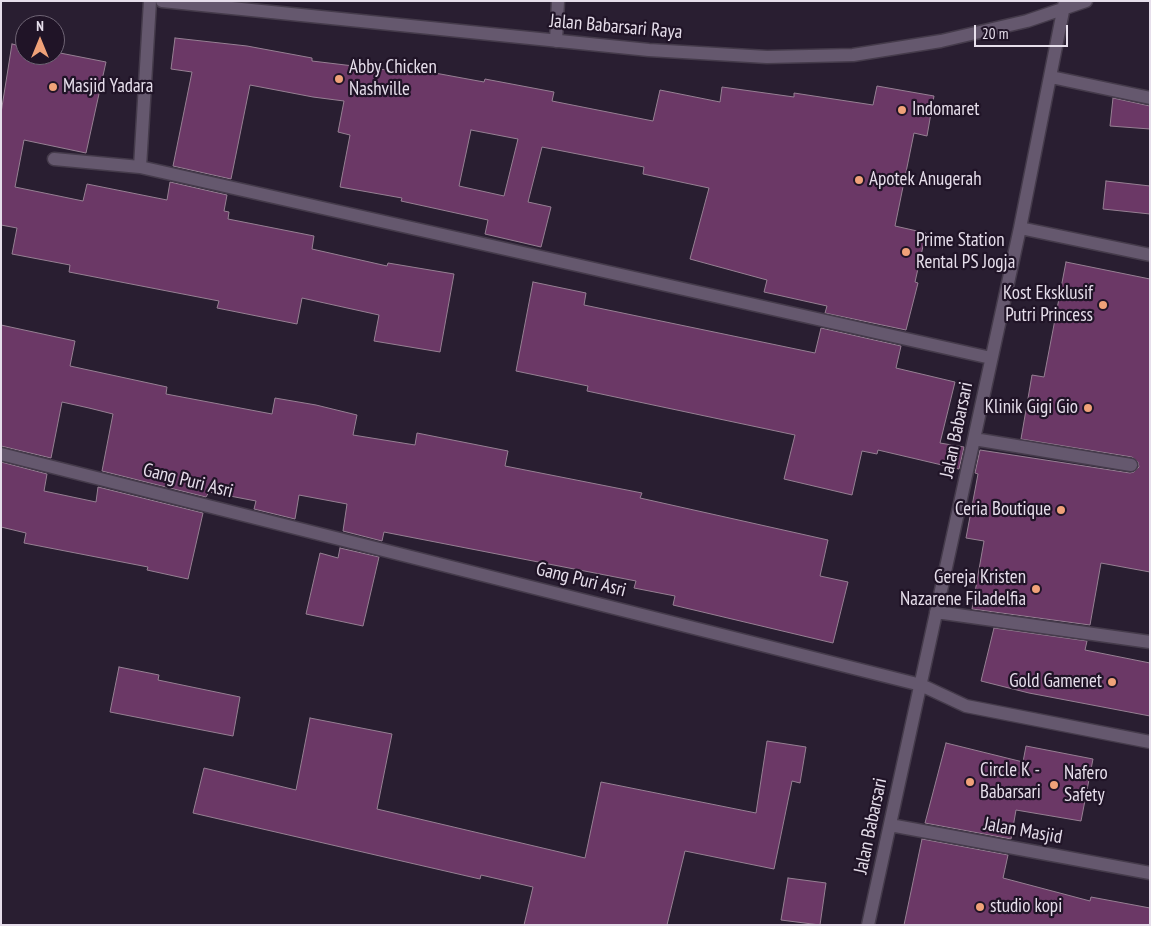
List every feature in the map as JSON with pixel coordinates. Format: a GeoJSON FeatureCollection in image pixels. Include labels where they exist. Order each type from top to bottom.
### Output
{"type":"FeatureCollection","features":[{"type":"Feature","properties":{"kind":"street"},"geometry":{"type":"LineString","coordinates":[[140,167],[150,1]]}},
{"type":"Feature","properties":{"kind":"street","name":"Jalan Babarsari Raya"},"geometry":{"type":"LineString","coordinates":[[162,1],[224,4],[649,50],[767,57],[853,55],[987,31],[1065,5],[1086,1]]}},
{"type":"Feature","properties":{"kind":"street"},"geometry":{"type":"LineString","coordinates":[[556,41],[558,1]]}},
{"type":"Feature","properties":{"kind":"street","name":"Jalan Babarsari"},"geometry":{"type":"LineString","coordinates":[[868,925],[1020,228],[1052,78],[1065,5]]}},
{"type":"Feature","properties":{"kind":"street"},"geometry":{"type":"LineString","coordinates":[[1052,78],[1150,98]]}},
{"type":"Feature","properties":{"kind":"street"},"geometry":{"type":"LineString","coordinates":[[54,159],[140,167],[991,358]]}},
{"type":"Feature","properties":{"kind":"street"},"geometry":{"type":"LineString","coordinates":[[1020,228],[1150,255]]}},
{"type":"Feature","properties":{"kind":"street"},"geometry":{"type":"LineString","coordinates":[[974,439],[1131,465]]}},
{"type":"Feature","properties":{"kind":"street","name":"Gang Puri Asri"},"geometry":{"type":"LineString","coordinates":[[1,454],[920,685],[966,706],[1150,742]]}},
{"type":"Feature","properties":{"kind":"street"},"geometry":{"type":"LineString","coordinates":[[936,612],[1150,642]]}},
{"type":"Feature","properties":{"kind":"street","name":"Jalan Masjid"},"geometry":{"type":"LineString","coordinates":[[890,825],[1150,873]]}},
{"type":"Feature","properties":{"kind":"building"},"geometry":{"type":"Polygon","coordinates":[[[175,38],[247,46],[312,58],[312,61],[412,73],[413,69],[484,82],[485,79],[554,92],[552,101],[653,121],[660,90],[720,102],[722,87],[794,97],[794,93],[873,105],[877,86],[934,96],[927,136],[914,133],[895,226],[926,233],[915,282],[918,283],[906,330],[825,313],[827,306],[764,292],[767,280],[690,259],[709,188],[643,174],[644,167],[542,147],[528,202],[551,207],[541,247],[485,234],[488,220],[401,201],[402,198],[340,187],[350,135],[338,132],[344,101],[250,85],[231,179],[173,166],[192,72],[171,69],[175,38]],[[471,130],[459,186],[504,196],[518,139],[471,130]]]}},
{"type":"Feature","properties":{"kind":"building"},"geometry":{"type":"Polygon","coordinates":[[[12,44],[15,45],[15,65],[65,65],[65,54],[106,62],[86,153],[24,140],[15,187],[83,201],[87,184],[167,200],[170,182],[227,195],[224,211],[229,212],[228,219],[314,236],[312,249],[387,266],[388,263],[454,274],[440,352],[374,341],[379,315],[302,298],[297,324],[217,308],[219,301],[69,272],[70,265],[12,254],[17,228],[1,225],[1,113],[12,44]]]}},
{"type":"Feature","properties":{"kind":"building"},"geometry":{"type":"Polygon","coordinates":[[[1113,98],[1150,106],[1150,129],[1110,126],[1113,98]]]}},
{"type":"Feature","properties":{"kind":"building"},"geometry":{"type":"Polygon","coordinates":[[[1106,181],[1150,186],[1150,214],[1103,209],[1106,181]]]}},
{"type":"Feature","properties":{"kind":"building"},"geometry":{"type":"Polygon","coordinates":[[[1066,262],[1150,279],[1150,572],[1101,563],[1090,625],[972,609],[984,541],[966,538],[978,474],[975,473],[980,450],[1130,473],[1139,467],[1138,462],[1132,457],[1021,439],[1032,375],[1044,377],[1066,262]]]}},
{"type":"Feature","properties":{"kind":"building"},"geometry":{"type":"Polygon","coordinates":[[[533,282],[586,293],[584,305],[815,353],[821,328],[901,346],[896,368],[955,382],[940,443],[964,447],[959,469],[878,450],[877,454],[862,451],[852,495],[784,479],[795,435],[587,391],[588,386],[516,371],[533,282]]]}},
{"type":"Feature","properties":{"kind":"building"},"geometry":{"type":"Polygon","coordinates":[[[1,325],[75,341],[70,366],[167,387],[166,394],[272,414],[275,398],[316,405],[357,415],[353,435],[415,445],[417,433],[508,451],[505,466],[642,493],[640,498],[828,540],[820,576],[848,582],[833,643],[673,605],[675,596],[634,588],[636,581],[384,532],[382,541],[343,531],[347,504],[299,495],[295,519],[254,509],[256,501],[209,492],[206,497],[102,471],[113,414],[89,408],[62,402],[51,458],[1,446],[1,325]]]}},
{"type":"Feature","properties":{"kind":"building"},"geometry":{"type":"Polygon","coordinates":[[[1,462],[47,474],[44,491],[96,502],[98,487],[203,513],[188,579],[147,570],[148,567],[24,543],[26,533],[1,527],[1,462]]]}},
{"type":"Feature","properties":{"kind":"building"},"geometry":{"type":"Polygon","coordinates":[[[340,548],[379,557],[363,626],[306,614],[320,553],[338,558],[340,548]]]}},
{"type":"Feature","properties":{"kind":"building"},"geometry":{"type":"Polygon","coordinates":[[[994,628],[1087,641],[1085,650],[1150,663],[1150,716],[1029,693],[981,681],[994,628]]]}},
{"type":"Feature","properties":{"kind":"building"},"geometry":{"type":"Polygon","coordinates":[[[119,667],[159,675],[158,680],[240,697],[233,736],[110,712],[119,667]]]}},
{"type":"Feature","properties":{"kind":"building"},"geometry":{"type":"Polygon","coordinates":[[[310,718],[392,734],[377,809],[585,858],[601,782],[756,813],[767,741],[806,747],[800,783],[792,781],[774,869],[685,851],[667,925],[524,925],[533,887],[481,875],[480,879],[193,813],[204,768],[296,790],[310,718]]]}},
{"type":"Feature","properties":{"kind":"building"},"geometry":{"type":"Polygon","coordinates":[[[946,743],[1023,762],[1026,746],[1093,759],[1081,821],[1016,810],[1011,839],[925,823],[946,743]]]}},
{"type":"Feature","properties":{"kind":"building"},"geometry":{"type":"Polygon","coordinates":[[[922,839],[1008,855],[1003,878],[1090,901],[1091,897],[1150,908],[1150,925],[904,925],[922,839]]]}},
{"type":"Feature","properties":{"kind":"building"},"geometry":{"type":"Polygon","coordinates":[[[788,878],[826,883],[820,925],[781,920],[788,878]]]}},
{"type":"Feature","properties":{"kind":"place","name":"Abby Chicken Nashville"},"geometry":{"type":"Point","coordinates":[339,79]}},
{"type":"Feature","properties":{"kind":"place","name":"Masjid Yadara"},"geometry":{"type":"Point","coordinates":[53,87]}},
{"type":"Feature","properties":{"kind":"place","name":"Indomaret"},"geometry":{"type":"Point","coordinates":[902,110]}},
{"type":"Feature","properties":{"kind":"place","name":"Apotek Anugerah"},"geometry":{"type":"Point","coordinates":[859,180]}},
{"type":"Feature","properties":{"kind":"place","name":"Prime Station Rental PS Jogja"},"geometry":{"type":"Point","coordinates":[906,252]}},
{"type":"Feature","properties":{"kind":"place","name":"Kost Eksklusif Putri Princess"},"geometry":{"type":"Point","coordinates":[1103,305]}},
{"type":"Feature","properties":{"kind":"place","name":"Klinik Gigi Gio"},"geometry":{"type":"Point","coordinates":[1088,408]}},
{"type":"Feature","properties":{"kind":"place","name":"Ceria Boutique"},"geometry":{"type":"Point","coordinates":[1061,510]}},
{"type":"Feature","properties":{"kind":"place","name":"Gereja Kristen Nazarene Filadelfia"},"geometry":{"type":"Point","coordinates":[1036,589]}},
{"type":"Feature","properties":{"kind":"place","name":"Gold Gamenet"},"geometry":{"type":"Point","coordinates":[1112,682]}},
{"type":"Feature","properties":{"kind":"place","name":"Circle K - Babarsari"},"geometry":{"type":"Point","coordinates":[970,782]}},
{"type":"Feature","properties":{"kind":"place","name":"Nafero Safety"},"geometry":{"type":"Point","coordinates":[1054,785]}},
{"type":"Feature","properties":{"kind":"place","name":"studio kopi"},"geometry":{"type":"Point","coordinates":[980,907]}}]}
